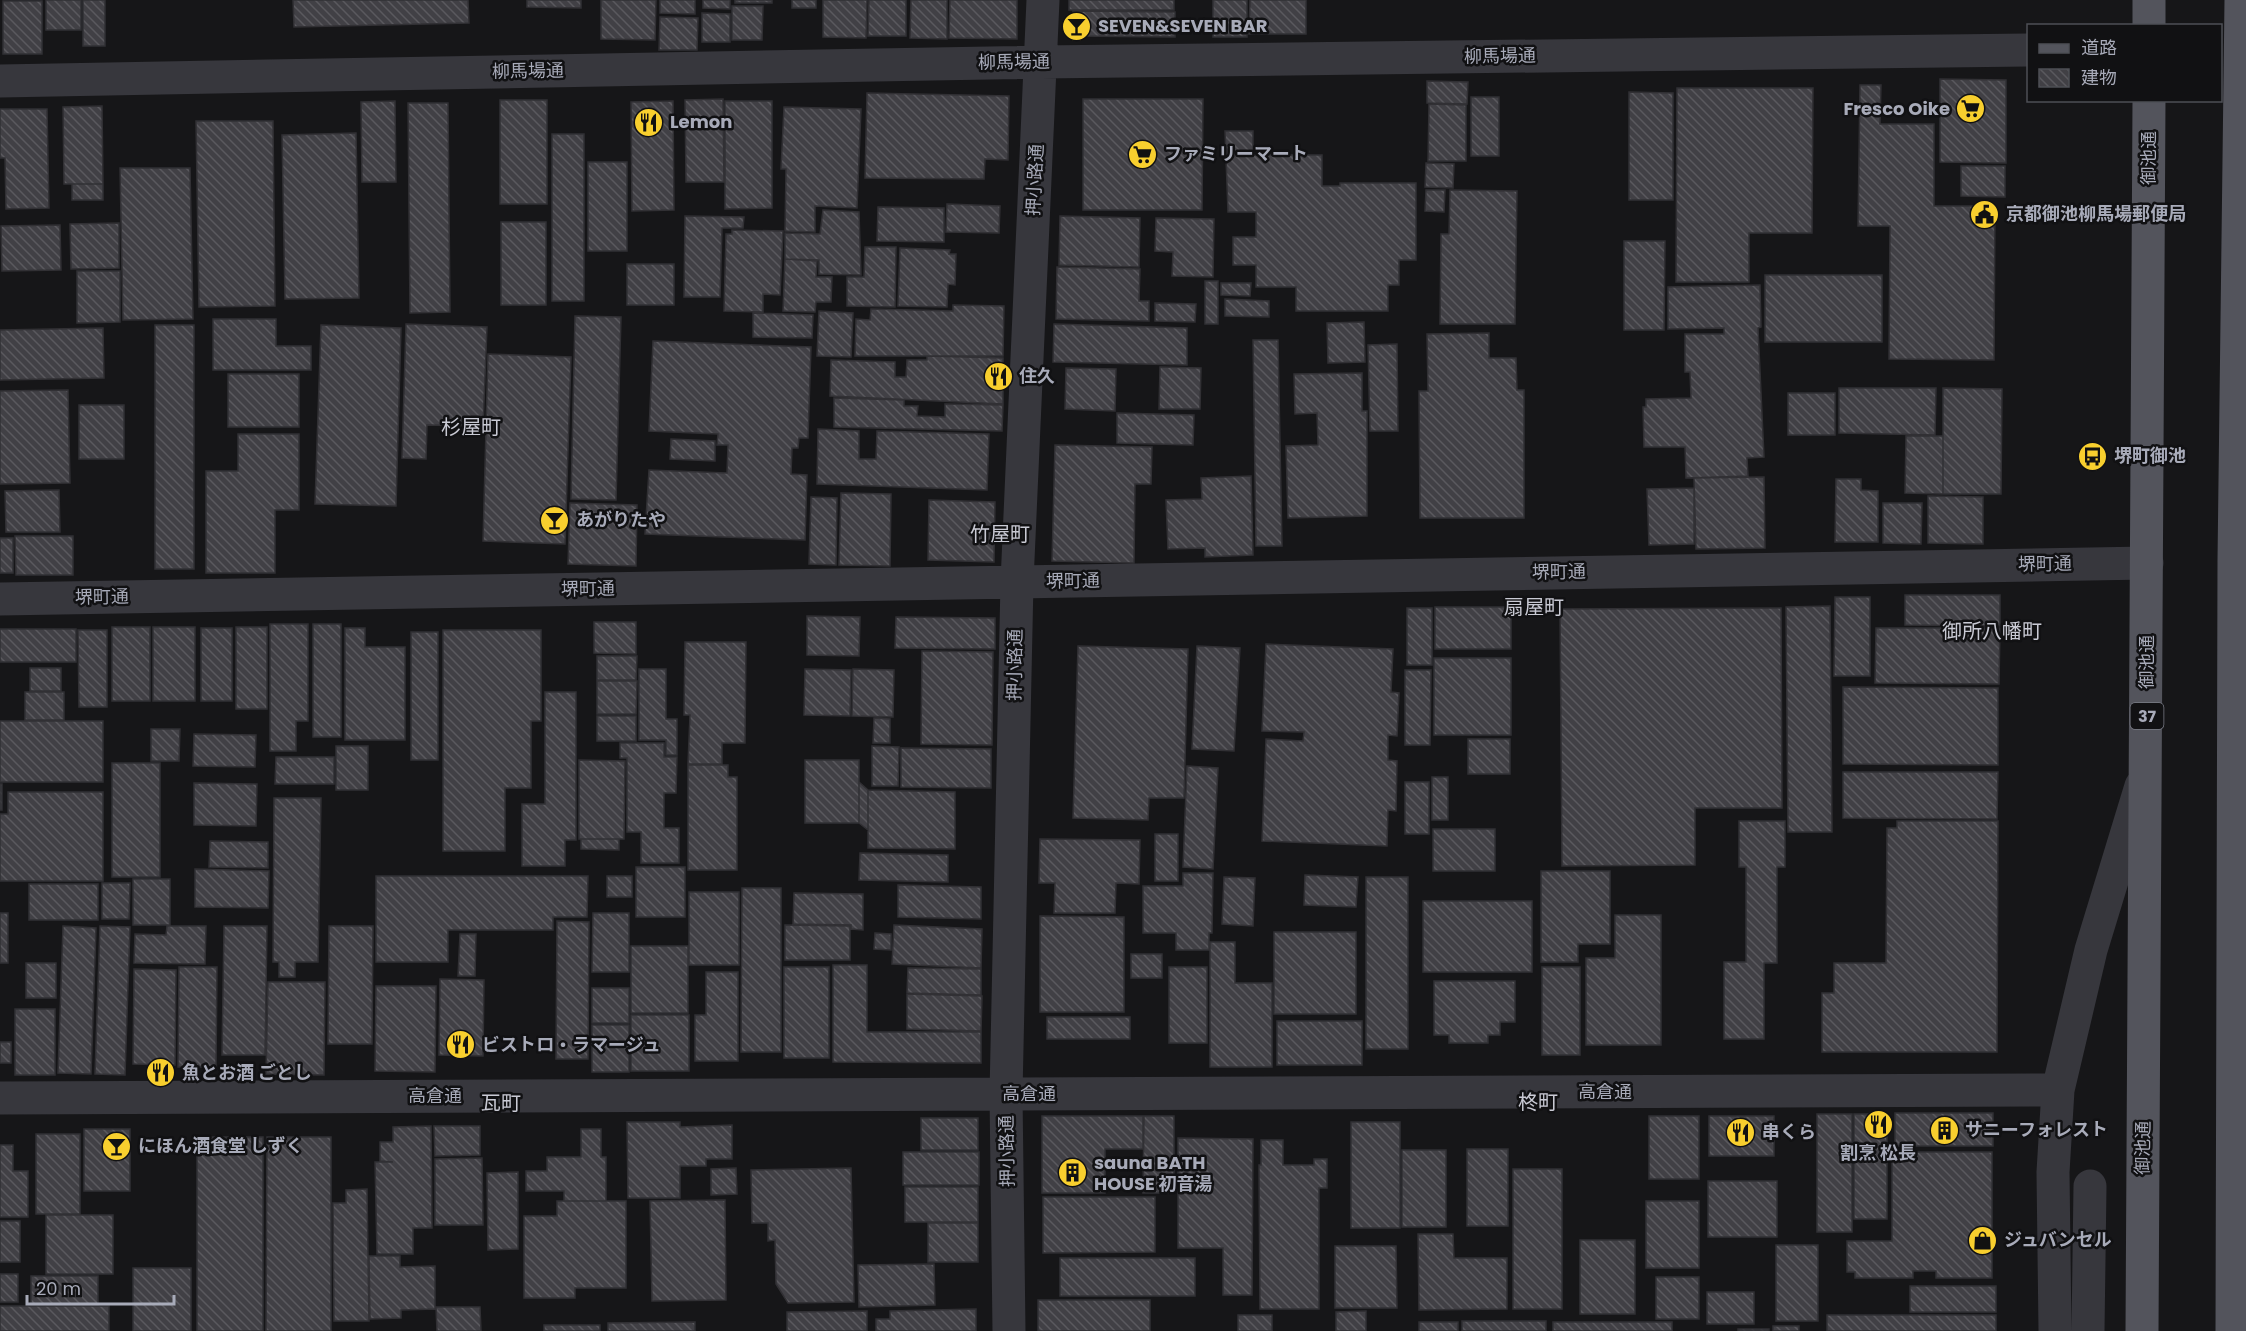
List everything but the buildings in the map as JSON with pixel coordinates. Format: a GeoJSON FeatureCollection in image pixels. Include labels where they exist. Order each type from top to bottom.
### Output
{"type":"FeatureCollection","features":[{"type":"Feature","properties":{"kind":"main road"},"geometry":{"type":"LineString","coordinates":[[2149,0],[2149,24]]}},
{"type":"Feature","properties":{"kind":"main road"},"geometry":{"type":"LineString","coordinates":[[2232,1331],[2240,885],[2236,42],[2241,0]]}},
{"type":"Feature","properties":{"kind":"main road","name":"御池通"},"geometry":{"type":"LineString","coordinates":[[2142,1331],[2149,102]]}},
{"type":"Feature","properties":{"kind":"street","name":"押小路通"},"geometry":{"type":"LineString","coordinates":[[1009,1331],[1006,1094],[1017,582],[1043,0]]}},
{"type":"Feature","properties":{"kind":"street","name":"柳馬場通"},"geometry":{"type":"LineString","coordinates":[[0,81],[1041,62],[2027,50]]}},
{"type":"Feature","properties":{"kind":"street","name":"堺町通"},"geometry":{"type":"LineString","coordinates":[[0,599],[2147,563]]}},
{"type":"Feature","properties":{"kind":"street"},"geometry":{"type":"LineString","coordinates":[[2055,1331],[2053,1172],[2058,1090],[2091,950],[2147,768]]}},
{"type":"Feature","properties":{"kind":"street","name":"高倉通"},"geometry":{"type":"LineString","coordinates":[[0,1098],[2058,1090]]}},
{"type":"Feature","properties":{"kind":"street"},"geometry":{"type":"LineString","coordinates":[[2088,1331],[2090,1186]]}},
{"type":"Feature","properties":{"kind":"place","name":"SEVEN&SEVEN BAR"},"geometry":{"type":"Point","coordinates":[1077,26]}},
{"type":"Feature","properties":{"kind":"place","name":"Fresco Oike"},"geometry":{"type":"Point","coordinates":[1971,109]}},
{"type":"Feature","properties":{"kind":"place","name":"Lemon"},"geometry":{"type":"Point","coordinates":[649,122]}},
{"type":"Feature","properties":{"kind":"place","name":"ファミリーマート"},"geometry":{"type":"Point","coordinates":[1143,154]}},
{"type":"Feature","properties":{"kind":"place","name":"京都御池柳馬場郵便局"},"geometry":{"type":"Point","coordinates":[1985,214]}},
{"type":"Feature","properties":{"kind":"place","name":"住久"},"geometry":{"type":"Point","coordinates":[998,376]}},
{"type":"Feature","properties":{"kind":"place","name":"堺町御池"},"geometry":{"type":"Point","coordinates":[2093,456]}},
{"type":"Feature","properties":{"kind":"place","name":"あがりたや"},"geometry":{"type":"Point","coordinates":[555,520]}},
{"type":"Feature","properties":{"kind":"place","name":"ビストロ・ラマージュ"},"geometry":{"type":"Point","coordinates":[461,1045]}},
{"type":"Feature","properties":{"kind":"place","name":"魚とお酒 ごとし"},"geometry":{"type":"Point","coordinates":[161,1073]}},
{"type":"Feature","properties":{"kind":"place","name":"割烹 松長"},"geometry":{"type":"Point","coordinates":[1878,1124]}},
{"type":"Feature","properties":{"kind":"place","name":"サニーフォレスト"},"geometry":{"type":"Point","coordinates":[1944,1130]}},
{"type":"Feature","properties":{"kind":"place","name":"串くら"},"geometry":{"type":"Point","coordinates":[1741,1132]}},
{"type":"Feature","properties":{"kind":"place","name":"にほん酒食堂 しずく"},"geometry":{"type":"Point","coordinates":[117,1146]}},
{"type":"Feature","properties":{"kind":"place","name":"sauna BATH HOUSE 初音湯"},"geometry":{"type":"Point","coordinates":[1073,1173]}},
{"type":"Feature","properties":{"kind":"place","name":"ジュバンセル"},"geometry":{"type":"Point","coordinates":[1983,1240]}},
{"type":"Feature","properties":{"kind":"district","name":"杉屋町"},"geometry":{"type":"Point","coordinates":[471,427]}},
{"type":"Feature","properties":{"kind":"district","name":"竹屋町"},"geometry":{"type":"Point","coordinates":[1000,534]}},
{"type":"Feature","properties":{"kind":"district","name":"扇屋町"},"geometry":{"type":"Point","coordinates":[1534,607]}},
{"type":"Feature","properties":{"kind":"district","name":"御所八幡町"},"geometry":{"type":"Point","coordinates":[1992,631]}},
{"type":"Feature","properties":{"kind":"district","name":"柊町"},"geometry":{"type":"Point","coordinates":[1538,1102]}},
{"type":"Feature","properties":{"kind":"district","name":"瓦町"},"geometry":{"type":"Point","coordinates":[501,1103]}}]}
